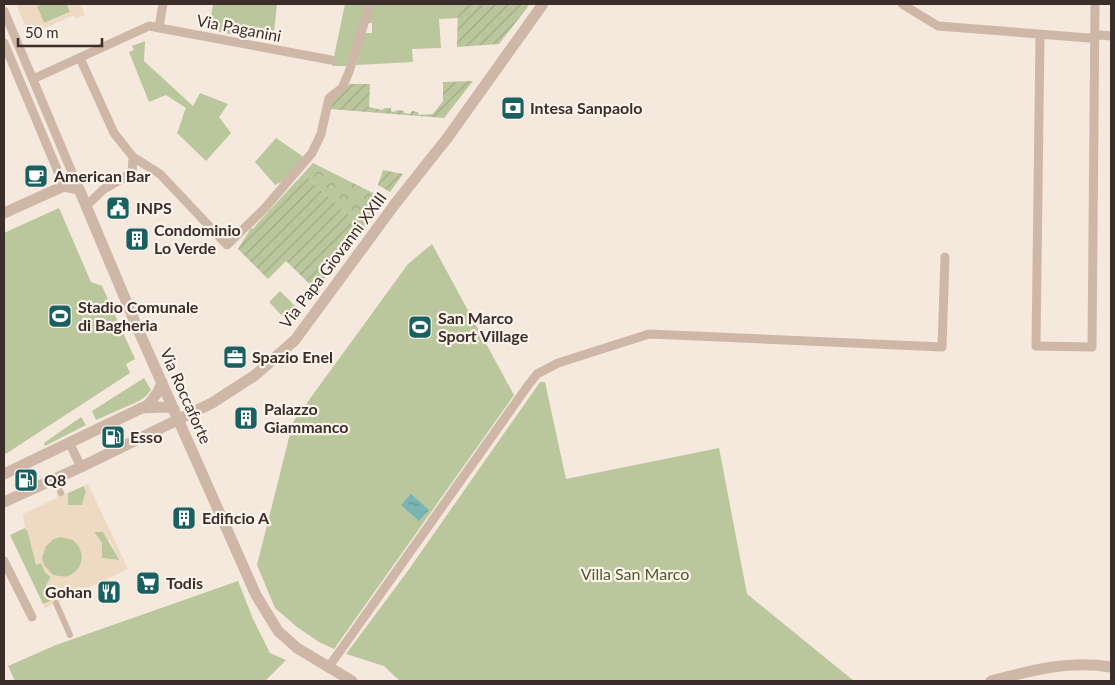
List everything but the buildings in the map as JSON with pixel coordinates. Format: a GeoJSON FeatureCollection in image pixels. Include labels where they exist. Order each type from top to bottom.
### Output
{"type":"FeatureCollection","features":[{"type":"Feature","properties":{"kind":"street"},"geometry":{"type":"LineString","coordinates":[[159,27],[163,4]]}},
{"type":"Feature","properties":{"kind":"street"},"geometry":{"type":"LineString","coordinates":[[80,58],[114,133],[133,157],[160,174],[227,245],[265,208],[312,153],[321,134],[329,98],[342,88],[350,72],[370,4]]}},
{"type":"Feature","properties":{"kind":"street","name":"Via Papa Giovanni XXIII"},"geometry":{"type":"LineString","coordinates":[[4,502],[81,467],[177,414],[212,403],[254,376],[295,340],[395,204],[448,137],[543,4]]}},
{"type":"Feature","properties":{"kind":"street"},"geometry":{"type":"LineString","coordinates":[[902,4],[938,26],[1089,38],[1111,36]]}},
{"type":"Feature","properties":{"kind":"street"},"geometry":{"type":"LineString","coordinates":[[1040,35],[1036,346],[1092,347],[1095,4]]}},
{"type":"Feature","properties":{"kind":"street","name":"Via Roccaforte"},"geometry":{"type":"LineString","coordinates":[[5,17],[256,595],[278,631],[297,648],[352,681]]}},
{"type":"Feature","properties":{"kind":"street","name":"Via Paganini"},"geometry":{"type":"LineString","coordinates":[[18,77],[31,76],[80,58],[149,26],[331,60]]}},
{"type":"Feature","properties":{"kind":"street"},"geometry":{"type":"LineString","coordinates":[[4,43],[64,186]]}},
{"type":"Feature","properties":{"kind":"street"},"geometry":{"type":"LineString","coordinates":[[86,206],[104,189],[132,172],[133,157]]}},
{"type":"Feature","properties":{"kind":"street"},"geometry":{"type":"LineString","coordinates":[[4,213],[64,186],[79,189]]}},
{"type":"Feature","properties":{"kind":"street"},"geometry":{"type":"LineString","coordinates":[[328,668],[529,384],[544,369],[650,334],[942,347],[945,257]]}},
{"type":"Feature","properties":{"kind":"street"},"geometry":{"type":"LineString","coordinates":[[4,474],[148,404],[154,398],[162,382]]}},
{"type":"Feature","properties":{"kind":"street"},"geometry":{"type":"LineString","coordinates":[[140,408],[166,407],[177,414]]}},
{"type":"Feature","properties":{"kind":"street"},"geometry":{"type":"LineString","coordinates":[[69,442],[81,467]]}},
{"type":"Feature","properties":{"kind":"street"},"geometry":{"type":"LineString","coordinates":[[55,479],[60,493]]}},
{"type":"Feature","properties":{"kind":"street"},"geometry":{"type":"LineString","coordinates":[[4,561],[32,617]]}},
{"type":"Feature","properties":{"kind":"street"},"geometry":{"type":"LineString","coordinates":[[56,603],[70,635]]}},
{"type":"Feature","properties":{"kind":"street"},"geometry":{"type":"LineString","coordinates":[[991,681],[1040,668],[1096,665],[1111,668]]}},
{"type":"Feature","properties":{"kind":"green space"},"geometry":{"type":"Polygon","coordinates":[[[42,4],[67,4],[70,12],[44,23],[36,6],[42,4]]]}},
{"type":"Feature","properties":{"kind":"green space"},"geometry":{"type":"Polygon","coordinates":[[[213,4],[277,4],[273,42],[209,30],[213,4]]]}},
{"type":"Feature","properties":{"kind":"green space"},"geometry":{"type":"Polygon","coordinates":[[[345,4],[367,4],[347,66],[332,66],[345,4]]]}},
{"type":"Feature","properties":{"kind":"green space"},"geometry":{"type":"Polygon","coordinates":[[[373,4],[458,4],[459,18],[439,19],[441,48],[412,49],[413,62],[356,65],[364,33],[372,33],[372,23],[367,23],[373,4]]]}},
{"type":"Feature","properties":{"kind":"green space"},"geometry":{"type":"Polygon","coordinates":[[[458,4],[530,4],[499,44],[457,47],[458,4]]]}},
{"type":"Feature","properties":{"kind":"green space"},"geometry":{"type":"Polygon","coordinates":[[[145,41],[144,61],[193,106],[200,93],[228,104],[219,117],[231,133],[206,161],[177,133],[186,108],[166,95],[149,102],[129,52],[134,50],[132,46],[145,41]]]}},
{"type":"Feature","properties":{"kind":"green space"},"geometry":{"type":"Polygon","coordinates":[[[473,81],[444,118],[330,109],[334,97],[350,84],[370,84],[369,107],[382,110],[391,108],[393,112],[398,110],[410,114],[412,111],[418,112],[419,115],[433,114],[443,101],[443,82],[473,81]]]}},
{"type":"Feature","properties":{"kind":"green space"},"geometry":{"type":"Polygon","coordinates":[[[276,138],[305,158],[283,181],[275,185],[255,162],[276,138]]]}},
{"type":"Feature","properties":{"kind":"green space"},"geometry":{"type":"Polygon","coordinates":[[[313,163],[385,199],[363,228],[303,174],[313,163]]]}},
{"type":"Feature","properties":{"kind":"green space"},"geometry":{"type":"Polygon","coordinates":[[[383,170],[403,174],[390,192],[378,185],[383,170]]]}},
{"type":"Feature","properties":{"kind":"green space"},"geometry":{"type":"Polygon","coordinates":[[[303,174],[363,228],[316,290],[286,261],[268,279],[238,249],[251,228],[253,229],[303,174]]]}},
{"type":"Feature","properties":{"kind":"green space","name":"Stadio Comunale di Bagheria"},"geometry":{"type":"Polygon","coordinates":[[[59,208],[91,282],[102,286],[135,359],[126,364],[130,373],[4,455],[4,233],[59,208]]]}},
{"type":"Feature","properties":{"kind":"green space"},"geometry":{"type":"Polygon","coordinates":[[[432,244],[514,395],[334,649],[319,642],[297,627],[275,608],[257,565],[293,422],[408,264],[432,244]]]}},
{"type":"Feature","properties":{"kind":"green space"},"geometry":{"type":"Polygon","coordinates":[[[280,291],[301,312],[290,324],[270,303],[280,291]]]}},
{"type":"Feature","properties":{"kind":"green space"},"geometry":{"type":"Polygon","coordinates":[[[144,378],[151,390],[145,397],[96,420],[92,411],[144,378]]]}},
{"type":"Feature","properties":{"kind":"green space","name":"Villa San Marco"},"geometry":{"type":"Polygon","coordinates":[[[540,382],[545,382],[566,479],[719,448],[747,594],[854,681],[400,681],[384,666],[346,654],[407,572],[540,382]]]}},
{"type":"Feature","properties":{"kind":"green space"},"geometry":{"type":"Polygon","coordinates":[[[81,417],[86,425],[45,446],[44,443],[81,417]]]}},
{"type":"Feature","properties":{"kind":"green space"},"geometry":{"type":"Polygon","coordinates":[[[84,486],[86,492],[82,505],[68,505],[68,493],[84,486]]]}},
{"type":"Feature","properties":{"kind":"green space"},"geometry":{"type":"Polygon","coordinates":[[[25,528],[28,532],[36,564],[41,563],[45,572],[51,577],[46,586],[51,601],[43,604],[10,535],[25,528]]]}},
{"type":"Feature","properties":{"kind":"green space"},"geometry":{"type":"Polygon","coordinates":[[[94,532],[103,532],[120,561],[102,558],[102,543],[94,532]]]}},
{"type":"Feature","properties":{"kind":"green space"},"geometry":{"type":"Polygon","coordinates":[[[58,537],[66,537],[73,540],[79,546],[82,557],[79,568],[73,574],[66,577],[58,577],[51,574],[45,568],[42,561],[42,553],[45,546],[51,540],[58,537]]]}},
{"type":"Feature","properties":{"kind":"green space"},"geometry":{"type":"Polygon","coordinates":[[[238,581],[253,619],[270,653],[286,660],[265,681],[15,681],[8,666],[56,645],[238,581]]]}},
{"type":"Feature","properties":{"kind":"shaded area"},"geometry":{"type":"Polygon","coordinates":[[[16,4],[42,4],[37,6],[44,23],[70,12],[67,4],[80,4],[85,15],[76,18],[74,15],[29,35],[16,4]]]}},
{"type":"Feature","properties":{"kind":"shaded area"},"geometry":{"type":"Polygon","coordinates":[[[88,484],[128,569],[45,608],[43,604],[51,601],[46,586],[51,577],[45,572],[41,563],[36,565],[28,532],[25,528],[23,514],[57,498],[57,493],[68,493],[68,505],[82,505],[86,492],[84,486],[88,484]],[[94,532],[102,543],[102,558],[119,560],[110,540],[108,541],[103,532],[94,532]],[[61,537],[55,538],[46,546],[42,558],[44,565],[53,575],[67,577],[78,570],[83,557],[78,545],[73,540],[61,537]]]}},
{"type":"Feature","properties":{"kind":"water"},"geometry":{"type":"Polygon","coordinates":[[[411,494],[429,510],[419,521],[401,505],[411,494]]]}},
{"type":"Feature","properties":{"kind":"place","name":"Intesa Sanpaolo"},"geometry":{"type":"Point","coordinates":[513,108]}},
{"type":"Feature","properties":{"kind":"place","name":"American Bar"},"geometry":{"type":"Point","coordinates":[36,176]}},
{"type":"Feature","properties":{"kind":"place","name":"INPS"},"geometry":{"type":"Point","coordinates":[118,208]}},
{"type":"Feature","properties":{"kind":"place","name":"Condominio Lo Verde"},"geometry":{"type":"Point","coordinates":[137,239]}},
{"type":"Feature","properties":{"kind":"place","name":"Stadio Comunale di Bagheria"},"geometry":{"type":"Point","coordinates":[60,316]}},
{"type":"Feature","properties":{"kind":"place","name":"San Marco Sport Village"},"geometry":{"type":"Point","coordinates":[420,327]}},
{"type":"Feature","properties":{"kind":"place","name":"Spazio Enel"},"geometry":{"type":"Point","coordinates":[235,357]}},
{"type":"Feature","properties":{"kind":"place","name":"Palazzo Giammanco"},"geometry":{"type":"Point","coordinates":[246,418]}},
{"type":"Feature","properties":{"kind":"place","name":"Esso"},"geometry":{"type":"Point","coordinates":[113,437]}},
{"type":"Feature","properties":{"kind":"place","name":"Q8"},"geometry":{"type":"Point","coordinates":[26,480]}},
{"type":"Feature","properties":{"kind":"place","name":"Edificio A"},"geometry":{"type":"Point","coordinates":[184,518]}},
{"type":"Feature","properties":{"kind":"place","name":"Todis"},"geometry":{"type":"Point","coordinates":[148,583]}},
{"type":"Feature","properties":{"kind":"place","name":"Gohan"},"geometry":{"type":"Point","coordinates":[109,592]}}]}
